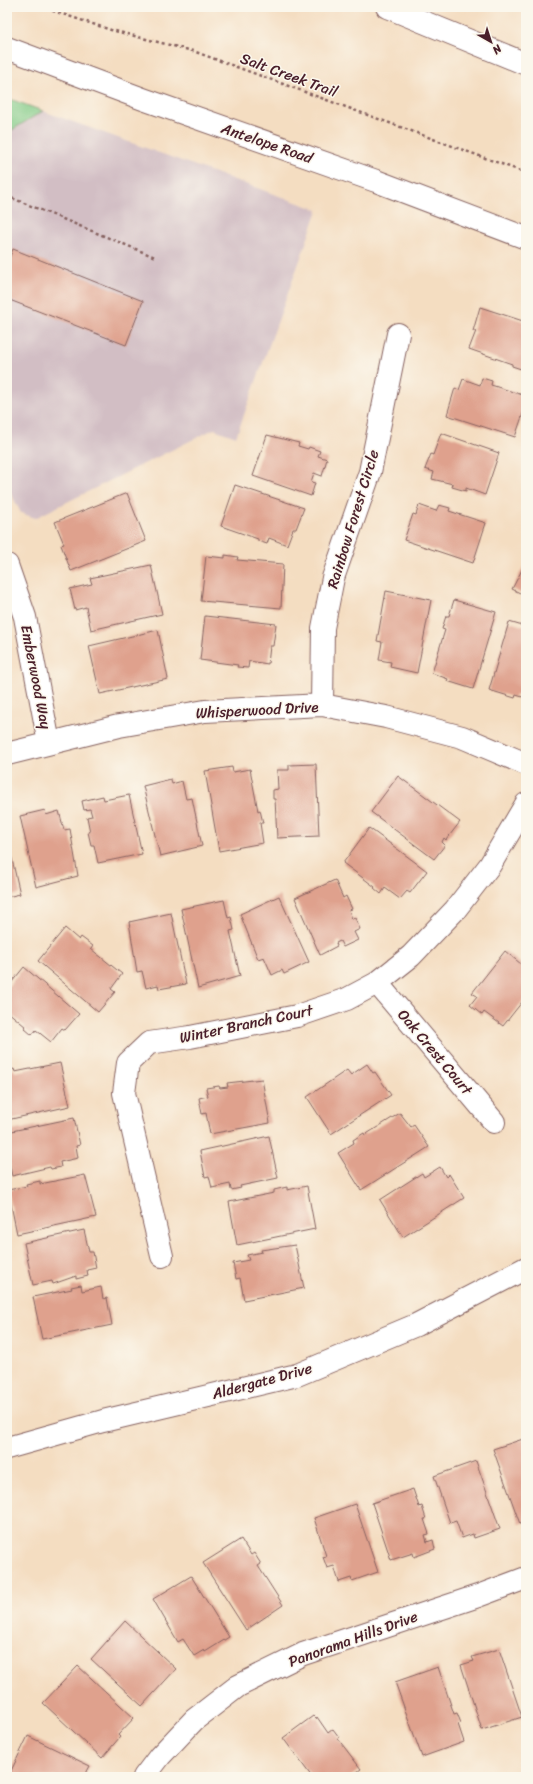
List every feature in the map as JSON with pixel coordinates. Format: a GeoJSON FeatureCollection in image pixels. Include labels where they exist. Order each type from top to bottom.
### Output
{"type":"FeatureCollection","features":[{"type":"Feature","properties":{"kind":"main road"},"geometry":{"type":"LineString","coordinates":[[387,7],[526,64]]}},
{"type":"Feature","properties":{"kind":"main road","name":"Antelope Road"},"geometry":{"type":"LineString","coordinates":[[7,48],[151,102],[376,181],[526,238]]}},
{"type":"Feature","properties":{"kind":"main road","name":"Rainbow Forest Circle"},"geometry":{"type":"LineString","coordinates":[[322,705],[324,628],[333,578],[370,472],[398,334]]}},
{"type":"Feature","properties":{"kind":"main road","name":"Emberwood Way"},"geometry":{"type":"LineString","coordinates":[[7,565],[25,617],[49,743]]}},
{"type":"Feature","properties":{"kind":"main road","name":"Whisperwood Drive"},"geometry":{"type":"LineString","coordinates":[[7,754],[119,726],[205,711],[322,705],[386,717],[462,737],[526,764]]}},
{"type":"Feature","properties":{"kind":"main road","name":"Winter Branch Court"},"geometry":{"type":"LineString","coordinates":[[162,1256],[124,1093],[128,1063],[149,1043],[190,1037],[297,1016],[347,999],[377,983],[411,956],[455,910],[490,864],[526,804]]}},
{"type":"Feature","properties":{"kind":"main road","name":"Oak Crest Court"},"geometry":{"type":"LineString","coordinates":[[377,983],[494,1122]]}},
{"type":"Feature","properties":{"kind":"main road","name":"Aldergate Drive"},"geometry":{"type":"LineString","coordinates":[[7,1448],[103,1421],[297,1375],[416,1325],[526,1268]]}},
{"type":"Feature","properties":{"kind":"main road","name":"Panorama Hills Drive"},"geometry":{"type":"LineString","coordinates":[[144,1777],[160,1756],[194,1720],[238,1686],[303,1654],[478,1596],[526,1578]]}},
{"type":"Feature","properties":{"kind":"path","name":"Salt Creek Trail"},"geometry":{"type":"LineString","coordinates":[[41,7],[111,30],[193,51],[526,173]]}},
{"type":"Feature","properties":{"kind":"path"},"geometry":{"type":"LineString","coordinates":[[7,196],[155,257]]}},
{"type":"Feature","properties":{"kind":"shaded area"},"geometry":{"type":"Polygon","coordinates":[[[43,111],[318,210],[236,437],[214,429],[35,518],[21,513],[7,486],[7,133],[43,111]]]}},
{"type":"Feature","properties":{"kind":"green space"},"geometry":{"type":"Polygon","coordinates":[[[7,98],[43,111],[7,133],[7,98]]]}},
{"type":"Feature","properties":{"kind":"building"},"geometry":{"type":"Polygon","coordinates":[[[13,249],[143,301],[126,345],[7,299],[7,263],[13,249]]]}},
{"type":"Feature","properties":{"kind":"building"},"geometry":{"type":"Polygon","coordinates":[[[480,307],[526,322],[526,368],[524,370],[512,366],[512,364],[469,349],[476,331],[473,331],[480,307]]]}},
{"type":"Feature","properties":{"kind":"building"},"geometry":{"type":"Polygon","coordinates":[[[482,378],[492,381],[491,385],[526,396],[526,405],[515,437],[447,415],[455,388],[459,390],[463,379],[480,385],[482,378]]]}},
{"type":"Feature","properties":{"kind":"building"},"geometry":{"type":"Polygon","coordinates":[[[441,433],[499,453],[485,495],[466,488],[466,491],[452,487],[453,484],[432,479],[434,472],[425,469],[431,454],[433,455],[441,433]]]}},
{"type":"Feature","properties":{"kind":"building"},"geometry":{"type":"Polygon","coordinates":[[[267,435],[299,443],[298,446],[308,449],[309,447],[320,451],[318,456],[327,459],[322,476],[314,473],[311,482],[315,483],[311,496],[253,476],[267,435]]]}},
{"type":"Feature","properties":{"kind":"building"},"geometry":{"type":"Polygon","coordinates":[[[235,485],[304,508],[296,529],[293,529],[287,545],[269,538],[267,544],[258,541],[258,539],[221,526],[235,485]]]}},
{"type":"Feature","properties":{"kind":"building"},"geometry":{"type":"Polygon","coordinates":[[[127,493],[146,541],[71,571],[61,545],[64,544],[55,522],[127,493]]]}},
{"type":"Feature","properties":{"kind":"building"},"geometry":{"type":"Polygon","coordinates":[[[419,505],[436,511],[439,505],[450,508],[449,511],[486,523],[473,563],[404,540],[413,514],[416,515],[419,505]]]}},
{"type":"Feature","properties":{"kind":"building"},"geometry":{"type":"Polygon","coordinates":[[[225,555],[238,557],[237,560],[283,564],[281,608],[201,601],[206,556],[225,558],[225,555]]]}},
{"type":"Feature","properties":{"kind":"building"},"geometry":{"type":"Polygon","coordinates":[[[526,562],[526,596],[512,589],[526,562]]]}},
{"type":"Feature","properties":{"kind":"building"},"geometry":{"type":"Polygon","coordinates":[[[151,565],[162,614],[91,630],[86,607],[75,610],[70,589],[92,584],[90,578],[151,565]]]}},
{"type":"Feature","properties":{"kind":"building"},"geometry":{"type":"Polygon","coordinates":[[[386,591],[431,600],[417,673],[390,667],[391,662],[379,660],[382,642],[377,641],[386,591]]]}},
{"type":"Feature","properties":{"kind":"building"},"geometry":{"type":"Polygon","coordinates":[[[454,600],[496,612],[473,689],[447,681],[448,679],[432,673],[445,630],[442,629],[446,616],[449,616],[454,600]]]}},
{"type":"Feature","properties":{"kind":"building"},"geometry":{"type":"Polygon","coordinates":[[[205,616],[276,624],[273,646],[270,646],[268,664],[249,661],[248,668],[237,667],[238,665],[200,660],[205,616]]]}},
{"type":"Feature","properties":{"kind":"building"},"geometry":{"type":"Polygon","coordinates":[[[509,622],[526,627],[526,698],[516,695],[515,698],[489,690],[509,622]]]}},
{"type":"Feature","properties":{"kind":"building"},"geometry":{"type":"Polygon","coordinates":[[[158,630],[168,679],[100,694],[89,646],[158,630]]]}},
{"type":"Feature","properties":{"kind":"building"},"geometry":{"type":"Polygon","coordinates":[[[316,764],[319,836],[277,838],[275,799],[273,799],[273,790],[278,789],[277,770],[289,770],[289,765],[316,764]]]}},
{"type":"Feature","properties":{"kind":"building"},"geometry":{"type":"Polygon","coordinates":[[[232,767],[233,772],[250,769],[258,811],[260,810],[263,823],[260,823],[263,843],[219,851],[205,771],[232,767]]]}},
{"type":"Feature","properties":{"kind":"building"},"geometry":{"type":"Polygon","coordinates":[[[398,776],[460,822],[446,840],[444,838],[442,842],[445,845],[434,859],[371,812],[398,776]]]}},
{"type":"Feature","properties":{"kind":"building"},"geometry":{"type":"Polygon","coordinates":[[[171,779],[172,784],[182,781],[186,799],[192,798],[202,846],[160,856],[143,786],[171,779]]]}},
{"type":"Feature","properties":{"kind":"building"},"geometry":{"type":"Polygon","coordinates":[[[129,795],[142,854],[98,863],[94,845],[91,845],[88,832],[90,832],[87,817],[92,816],[90,809],[84,810],[82,801],[103,796],[104,800],[129,795]]]}},
{"type":"Feature","properties":{"kind":"building"},"geometry":{"type":"Polygon","coordinates":[[[45,810],[46,815],[59,811],[64,830],[70,829],[78,876],[36,887],[20,816],[45,810]]]}},
{"type":"Feature","properties":{"kind":"building"},"geometry":{"type":"Polygon","coordinates":[[[369,828],[427,871],[410,893],[407,891],[400,899],[385,888],[381,894],[374,888],[375,887],[343,863],[369,828]]]}},
{"type":"Feature","properties":{"kind":"building"},"geometry":{"type":"Polygon","coordinates":[[[7,837],[20,894],[7,897],[7,837]]]}},
{"type":"Feature","properties":{"kind":"building"},"geometry":{"type":"Polygon","coordinates":[[[335,880],[343,898],[346,896],[352,909],[349,910],[352,919],[355,918],[360,929],[354,932],[358,940],[343,947],[340,941],[336,943],[337,946],[320,955],[295,898],[335,880]]]}},
{"type":"Feature","properties":{"kind":"building"},"geometry":{"type":"Polygon","coordinates":[[[279,896],[309,962],[284,974],[282,970],[272,975],[264,957],[258,959],[240,914],[279,896]]]}},
{"type":"Feature","properties":{"kind":"building"},"geometry":{"type":"Polygon","coordinates":[[[224,900],[228,918],[231,917],[234,930],[230,931],[240,976],[198,988],[181,909],[224,900]]]}},
{"type":"Feature","properties":{"kind":"building"},"geometry":{"type":"Polygon","coordinates":[[[171,913],[186,984],[159,989],[158,985],[146,988],[142,971],[137,972],[129,922],[171,913]]]}},
{"type":"Feature","properties":{"kind":"building"},"geometry":{"type":"Polygon","coordinates":[[[65,928],[79,940],[81,937],[93,946],[91,949],[122,974],[111,989],[115,992],[98,1012],[38,961],[65,928]]]}},
{"type":"Feature","properties":{"kind":"building"},"geometry":{"type":"Polygon","coordinates":[[[505,951],[526,968],[526,997],[503,1026],[484,1012],[482,1015],[470,1005],[477,996],[472,993],[505,951]]]}},
{"type":"Feature","properties":{"kind":"building"},"geometry":{"type":"Polygon","coordinates":[[[24,967],[79,1014],[65,1030],[62,1028],[51,1042],[36,1030],[32,1035],[24,1028],[26,1027],[7,1011],[7,988],[24,967]]]}},
{"type":"Feature","properties":{"kind":"building"},"geometry":{"type":"Polygon","coordinates":[[[60,1063],[70,1106],[7,1120],[7,1071],[14,1069],[15,1072],[60,1063]]]}},
{"type":"Feature","properties":{"kind":"building"},"geometry":{"type":"Polygon","coordinates":[[[367,1064],[373,1073],[375,1072],[391,1095],[331,1134],[307,1097],[347,1070],[351,1075],[367,1064]]]}},
{"type":"Feature","properties":{"kind":"building"},"geometry":{"type":"Polygon","coordinates":[[[262,1079],[270,1123],[210,1134],[206,1113],[202,1114],[199,1098],[208,1096],[206,1088],[219,1086],[220,1088],[228,1087],[227,1083],[262,1079]]]}},
{"type":"Feature","properties":{"kind":"building"},"geometry":{"type":"Polygon","coordinates":[[[400,1113],[411,1127],[414,1125],[429,1147],[361,1190],[338,1153],[354,1143],[353,1140],[364,1133],[365,1135],[400,1113]]]}},
{"type":"Feature","properties":{"kind":"building"},"geometry":{"type":"Polygon","coordinates":[[[74,1118],[80,1145],[76,1146],[78,1158],[60,1162],[61,1167],[51,1169],[50,1167],[12,1176],[7,1152],[7,1132],[74,1118]]]}},
{"type":"Feature","properties":{"kind":"building"},"geometry":{"type":"Polygon","coordinates":[[[269,1136],[278,1178],[240,1186],[241,1188],[231,1190],[230,1184],[212,1188],[209,1176],[205,1177],[200,1151],[269,1136]]]}},
{"type":"Feature","properties":{"kind":"building"},"geometry":{"type":"Polygon","coordinates":[[[440,1167],[446,1177],[449,1174],[464,1198],[403,1237],[380,1200],[422,1173],[424,1177],[440,1167]]]}},
{"type":"Feature","properties":{"kind":"building"},"geometry":{"type":"Polygon","coordinates":[[[85,1175],[96,1217],[17,1234],[8,1190],[27,1186],[26,1184],[40,1181],[40,1184],[85,1175]]]}},
{"type":"Feature","properties":{"kind":"building"},"geometry":{"type":"Polygon","coordinates":[[[307,1186],[315,1229],[237,1245],[229,1202],[274,1193],[274,1190],[287,1187],[287,1190],[307,1186]]]}},
{"type":"Feature","properties":{"kind":"building"},"geometry":{"type":"Polygon","coordinates":[[[84,1230],[89,1252],[93,1252],[96,1268],[87,1270],[88,1276],[76,1279],[76,1276],[53,1284],[52,1281],[33,1285],[24,1243],[84,1230]]]}},
{"type":"Feature","properties":{"kind":"building"},"geometry":{"type":"Polygon","coordinates":[[[295,1245],[304,1288],[244,1300],[240,1278],[236,1279],[233,1263],[249,1260],[247,1255],[262,1252],[261,1250],[295,1245]]]}},
{"type":"Feature","properties":{"kind":"building"},"geometry":{"type":"Polygon","coordinates":[[[81,1285],[82,1291],[101,1287],[103,1299],[107,1298],[112,1325],[42,1339],[33,1297],[72,1289],[71,1287],[81,1285]]]}},
{"type":"Feature","properties":{"kind":"building"},"geometry":{"type":"Polygon","coordinates":[[[526,1438],[526,1522],[520,1524],[493,1449],[526,1438]]]}},
{"type":"Feature","properties":{"kind":"building"},"geometry":{"type":"Polygon","coordinates":[[[476,1461],[500,1529],[474,1538],[473,1534],[462,1538],[456,1521],[450,1523],[434,1476],[476,1461]]]}},
{"type":"Feature","properties":{"kind":"building"},"geometry":{"type":"Polygon","coordinates":[[[413,1489],[419,1507],[422,1506],[426,1519],[424,1519],[429,1534],[425,1535],[427,1542],[433,1540],[435,1549],[414,1557],[413,1553],[391,1560],[372,1503],[413,1489]]]}},
{"type":"Feature","properties":{"kind":"building"},"geometry":{"type":"Polygon","coordinates":[[[355,1504],[378,1572],[352,1581],[351,1578],[339,1582],[334,1566],[327,1568],[323,1557],[326,1556],[314,1518],[355,1504]]]}},
{"type":"Feature","properties":{"kind":"building"},"geometry":{"type":"Polygon","coordinates":[[[241,1539],[251,1555],[254,1553],[261,1564],[258,1566],[283,1605],[246,1630],[203,1563],[241,1539]]]}},
{"type":"Feature","properties":{"kind":"building"},"geometry":{"type":"Polygon","coordinates":[[[191,1576],[229,1637],[205,1652],[204,1650],[194,1656],[183,1639],[178,1642],[153,1599],[191,1576]]]}},
{"type":"Feature","properties":{"kind":"building"},"geometry":{"type":"Polygon","coordinates":[[[125,1621],[176,1669],[142,1706],[91,1659],[125,1621]]]}},
{"type":"Feature","properties":{"kind":"building"},"geometry":{"type":"Polygon","coordinates":[[[499,1649],[522,1717],[482,1730],[461,1665],[474,1661],[472,1657],[499,1649]]]}},
{"type":"Feature","properties":{"kind":"building"},"geometry":{"type":"Polygon","coordinates":[[[78,1666],[134,1718],[118,1735],[120,1737],[102,1758],[43,1703],[78,1666]]]}},
{"type":"Feature","properties":{"kind":"building"},"geometry":{"type":"Polygon","coordinates":[[[438,1667],[454,1714],[457,1713],[461,1723],[458,1724],[464,1742],[422,1757],[395,1682],[438,1667]]]}},
{"type":"Feature","properties":{"kind":"building"},"geometry":{"type":"Polygon","coordinates":[[[313,1716],[316,1719],[317,1717],[328,1733],[333,1729],[339,1737],[338,1739],[361,1769],[350,1777],[312,1777],[283,1738],[313,1716]]]}},
{"type":"Feature","properties":{"kind":"building"},"geometry":{"type":"Polygon","coordinates":[[[28,1736],[90,1766],[84,1777],[8,1777],[28,1736]]]}}]}
